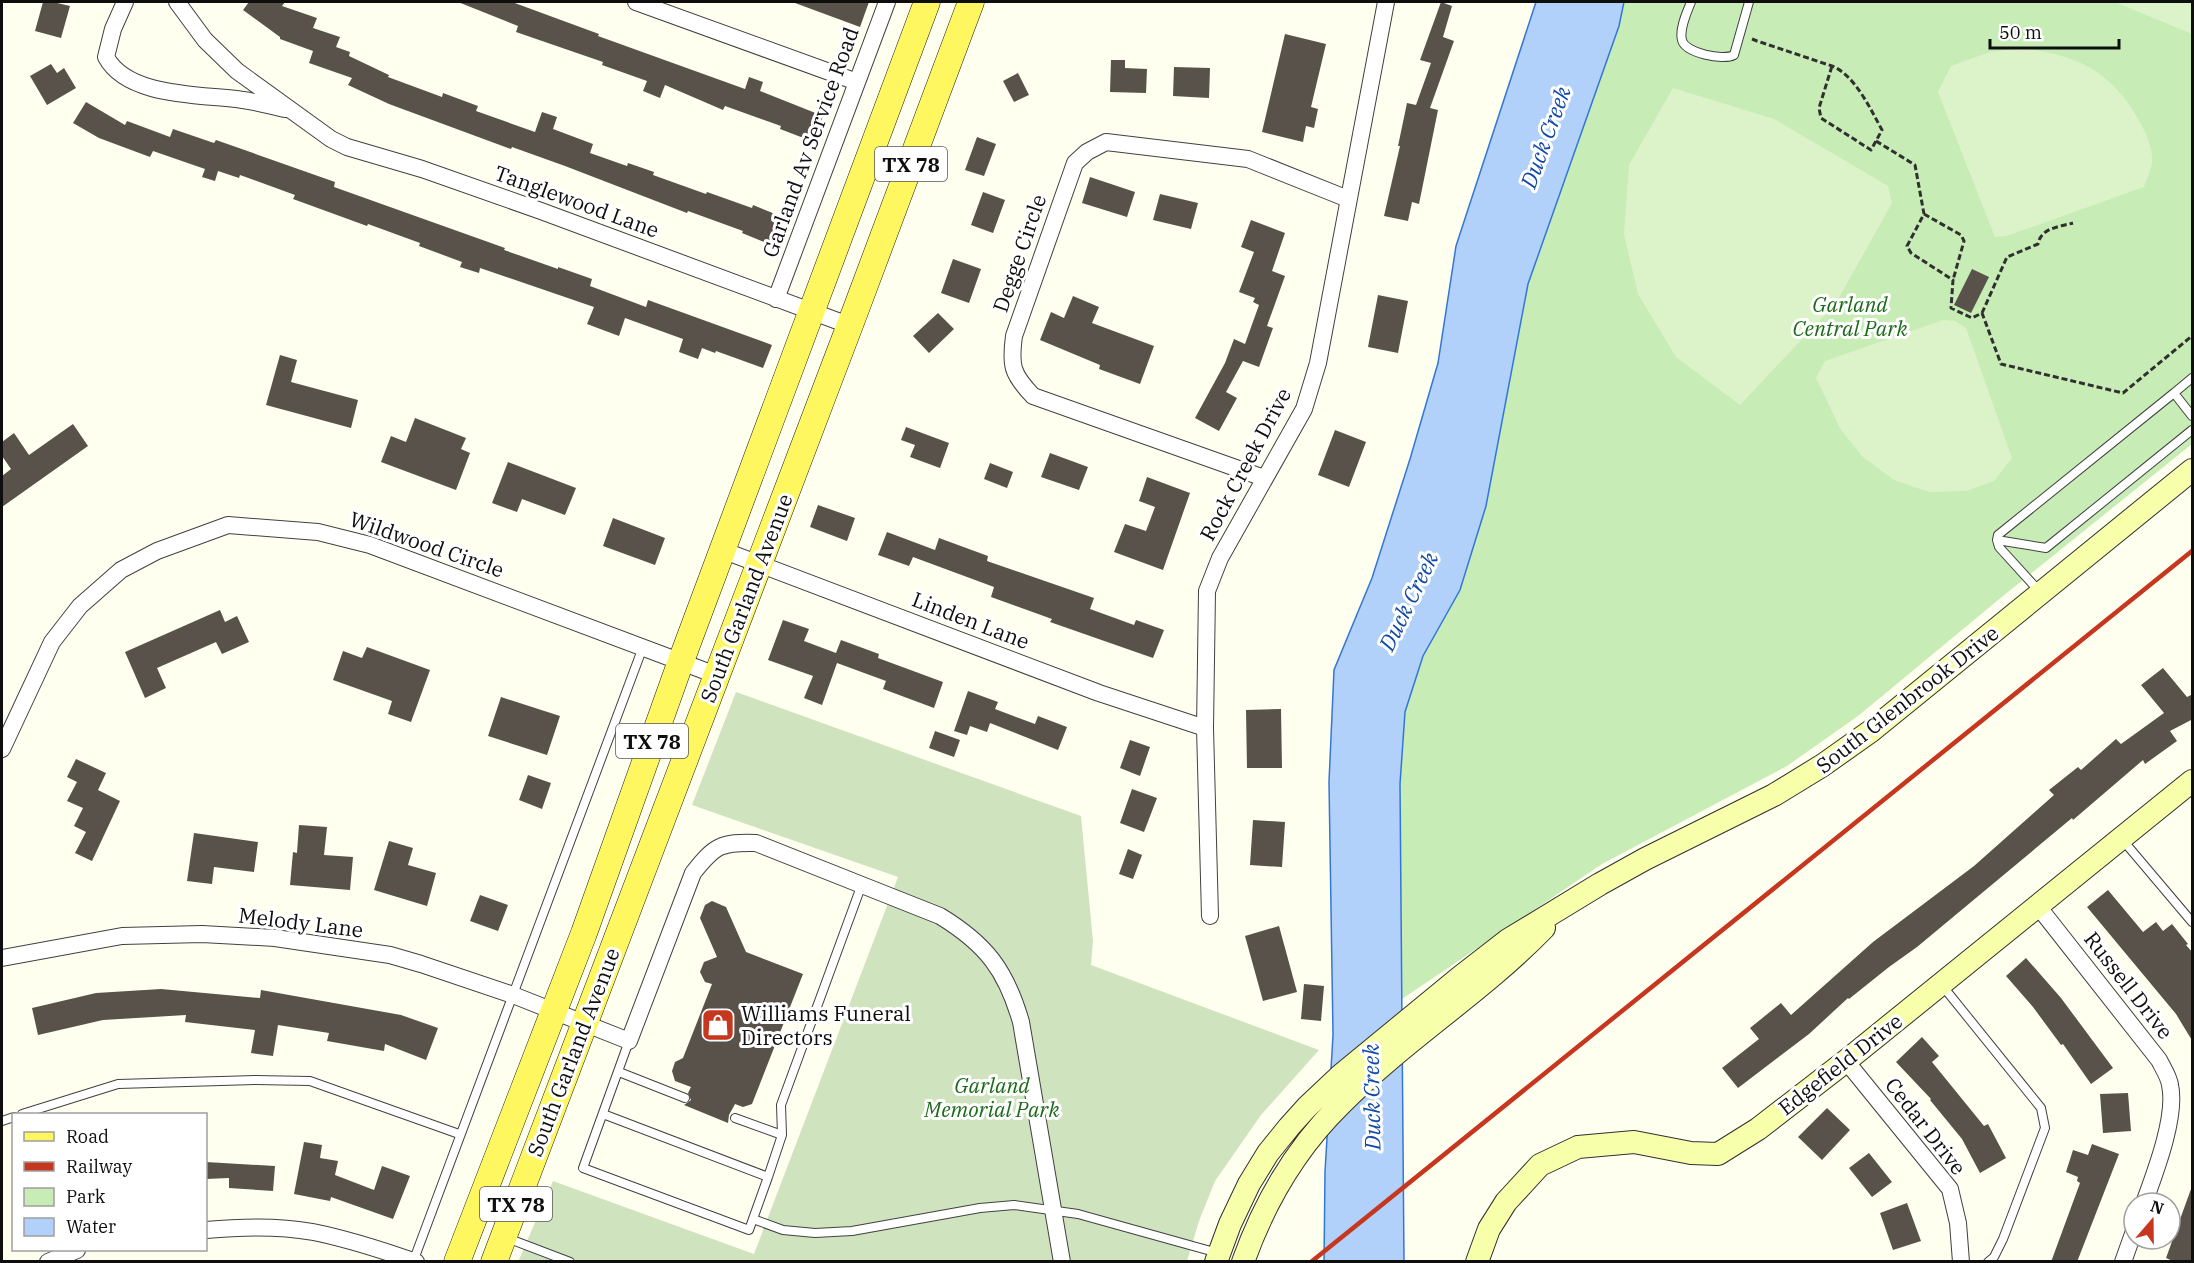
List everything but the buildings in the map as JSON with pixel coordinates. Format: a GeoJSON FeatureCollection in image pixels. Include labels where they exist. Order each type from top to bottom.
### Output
{"type":"FeatureCollection","features":[{"type":"Feature","properties":{"kind":"main road","name":"South Garland Avenue"},"geometry":{"type":"LineString","coordinates":[[456,1262],[554,1011],[722,550],[927,2]]}},
{"type":"Feature","properties":{"kind":"main road","name":"South Garland Avenue"},"geometry":{"type":"LineString","coordinates":[[494,1262],[758,563],[851,326],[971,2]]}},
{"type":"Feature","properties":{"kind":"street","name":"Tanglewood Lane"},"geometry":{"type":"LineString","coordinates":[[125,2],[113,29],[106,57],[112,68],[146,87],[244,100],[292,111]]}},
{"type":"Feature","properties":{"kind":"street","name":"Tanglewood Lane"},"geometry":{"type":"LineString","coordinates":[[177,2],[205,40],[237,71],[347,147],[444,176],[851,326]]}},
{"type":"Feature","properties":{"kind":"street"},"geometry":{"type":"LineString","coordinates":[[636,2],[856,82]]}},
{"type":"Feature","properties":{"kind":"street","name":"Garland Av Service Road"},"geometry":{"type":"LineString","coordinates":[[776,299],[887,2]]}},
{"type":"Feature","properties":{"kind":"street","name":"Rock Creek Drive"},"geometry":{"type":"LineString","coordinates":[[1210,916],[1206,728],[1207,591],[1220,558],[1304,409],[1310,390],[1318,363],[1386,2]]}},
{"type":"Feature","properties":{"kind":"street","name":"Degge Circle"},"geometry":{"type":"LineString","coordinates":[[1264,478],[1033,396],[1020,382],[1011,363],[1014,336],[1075,164],[1087,152],[1106,142],[1248,159],[1348,199]]}},
{"type":"Feature","properties":{"kind":"street","name":"South Glenbrook Drive"},"geometry":{"type":"LineString","coordinates":[[1243,1262],[1263,1212],[1292,1163],[1312,1136],[1340,1104],[1462,987],[1508,939],[1636,864],[1774,795],[1823,765],[1871,731],[2193,470]]}},
{"type":"Feature","properties":{"kind":"street","name":"Wildwood Circle"},"geometry":{"type":"LineString","coordinates":[[2,749],[52,642],[80,606],[121,570],[157,551],[228,525],[318,532],[370,544],[716,675]]}},
{"type":"Feature","properties":{"kind":"street","name":"Linden Lane"},"geometry":{"type":"LineString","coordinates":[[722,550],[1099,693],[1206,728]]}},
{"type":"Feature","properties":{"kind":"street","name":"Edgefield Drive"},"geometry":{"type":"LineString","coordinates":[[1477,1262],[1489,1229],[1500,1211],[1540,1165],[1578,1147],[1634,1142],[1691,1153],[1718,1154],[1758,1129],[1846,1061],[2193,781]]}},
{"type":"Feature","properties":{"kind":"street"},"geometry":{"type":"LineString","coordinates":[[629,1041],[693,873],[708,854],[720,846],[733,842],[756,843],[940,916],[966,932],[995,962],[1013,995],[1021,1022],[1062,1262]]}},
{"type":"Feature","properties":{"kind":"street","name":"Russell Drive"},"geometry":{"type":"LineString","coordinates":[[2037,905],[2159,1060],[2170,1084],[2171,1105],[2161,1159],[2149,1191]]}},
{"type":"Feature","properties":{"kind":"street","name":"Melody Lane"},"geometry":{"type":"LineString","coordinates":[[2,958],[122,936],[202,934],[275,938],[390,956],[513,995],[629,1041]]}},
{"type":"Feature","properties":{"kind":"street","name":"South Glenbrook Drive"},"geometry":{"type":"LineString","coordinates":[[1217,1257],[1249,1184],[1268,1153],[1306,1107],[1341,1075],[1462,987]]}},
{"type":"Feature","properties":{"kind":"street","name":"Cedar Drive"},"geometry":{"type":"LineString","coordinates":[[1846,1061],[1950,1189],[1958,1223],[1961,1262]]}},
{"type":"Feature","properties":{"kind":"street"},"geometry":{"type":"LineString","coordinates":[[207,1230],[239,1227],[311,1232],[372,1247],[414,1261]]}},
{"type":"Feature","properties":{"kind":"street"},"geometry":{"type":"LineString","coordinates":[[48,1262],[75,1251]]}},
{"type":"Feature","properties":{"kind":"lane"},"geometry":{"type":"LineString","coordinates":[[1690,2],[1681,36],[1682,43],[1688,48],[1720,58],[1728,58],[1734,55],[1749,2]]}},
{"type":"Feature","properties":{"kind":"lane"},"geometry":{"type":"LineString","coordinates":[[2041,594],[1999,547],[1997,540],[2002,531],[2193,378]]}},
{"type":"Feature","properties":{"kind":"lane"},"geometry":{"type":"LineString","coordinates":[[2174,393],[2193,416]]}},
{"type":"Feature","properties":{"kind":"lane"},"geometry":{"type":"LineString","coordinates":[[1997,540],[2046,548],[2193,430]]}},
{"type":"Feature","properties":{"kind":"lane"},"geometry":{"type":"LineString","coordinates":[[414,1261],[459,1134],[643,647]]}},
{"type":"Feature","properties":{"kind":"lane"},"geometry":{"type":"LineString","coordinates":[[2121,838],[2193,922]]}},
{"type":"Feature","properties":{"kind":"lane"},"geometry":{"type":"LineString","coordinates":[[629,1041],[583,1168],[749,1230],[782,1135],[781,1105],[862,884]]}},
{"type":"Feature","properties":{"kind":"lane"},"geometry":{"type":"LineString","coordinates":[[1940,984],[2041,1108],[2045,1128],[2003,1239],[1994,1257],[1988,1262]]}},
{"type":"Feature","properties":{"kind":"lane"},"geometry":{"type":"LineString","coordinates":[[619,1072],[685,1098]]}},
{"type":"Feature","properties":{"kind":"lane"},"geometry":{"type":"LineString","coordinates":[[25,1113],[118,1084],[255,1080],[310,1081],[459,1134]]}},
{"type":"Feature","properties":{"kind":"lane"},"geometry":{"type":"LineString","coordinates":[[603,1114],[768,1176]]}},
{"type":"Feature","properties":{"kind":"lane"},"geometry":{"type":"LineString","coordinates":[[735,1118],[782,1135]]}},
{"type":"Feature","properties":{"kind":"lane"},"geometry":{"type":"LineString","coordinates":[[753,1219],[783,1230],[815,1233],[852,1231],[980,1208],[1014,1205],[1078,1214],[1217,1257]]}},
{"type":"Feature","properties":{"kind":"lane"},"geometry":{"type":"LineString","coordinates":[[504,1237],[570,1262]]}},
{"type":"Feature","properties":{"kind":"path"},"geometry":{"type":"LineString","coordinates":[[1757,41],[1832,66],[1857,87],[1882,130],[1871,150],[1821,118],[1819,108],[1832,66]]}},
{"type":"Feature","properties":{"kind":"path"},"geometry":{"type":"LineString","coordinates":[[1876,141],[1915,165],[1924,214],[1907,246],[1911,253],[1953,280]]}},
{"type":"Feature","properties":{"kind":"path"},"geometry":{"type":"LineString","coordinates":[[1924,214],[1961,234],[1964,241],[1953,280],[1951,308],[1972,318],[1982,313],[2007,257],[2038,244],[2043,232],[2073,223]]}},
{"type":"Feature","properties":{"kind":"path"},"geometry":{"type":"LineString","coordinates":[[1982,313],[2001,364],[2123,393],[2193,336]]}},
{"type":"Feature","properties":{"kind":"green space","name":"Garland Central Park"},"geometry":{"type":"Polygon","coordinates":[[[1624,2],[2192,2],[2192,444],[1858,716],[1787,766],[1602,864],[1402,999],[1400,784],[1405,712],[1423,656],[1460,590],[1486,506],[1528,284],[1619,26],[1624,2]]]}},
{"type":"Feature","properties":{"kind":"green space"},"geometry":{"type":"Polygon","coordinates":[[[2115,2],[2192,2],[2192,34],[2115,2]]]}},
{"type":"Feature","properties":{"kind":"green space"},"geometry":{"type":"Polygon","coordinates":[[[2022,48],[2074,60],[2089,67],[2115,87],[2145,132],[2150,144],[2152,164],[2144,187],[2007,236],[1995,237],[1938,92],[1951,66],[1990,52],[2022,48]]]}},
{"type":"Feature","properties":{"kind":"green space"},"geometry":{"type":"Polygon","coordinates":[[[1673,88],[1774,119],[1888,186],[1892,203],[1836,303],[1740,405],[1676,357],[1638,294],[1624,234],[1629,165],[1673,88]]]}},
{"type":"Feature","properties":{"kind":"green space"},"geometry":{"type":"Polygon","coordinates":[[[1943,320],[1955,321],[1966,328],[2012,458],[1994,481],[1966,491],[1929,492],[1894,480],[1863,457],[1841,430],[1816,378],[1825,361],[1943,320]]]}},
{"type":"Feature","properties":{"kind":"green space","name":"Garland Memorial Park"},"geometry":{"type":"Polygon","coordinates":[[[736,692],[1081,816],[1093,941],[1091,965],[1319,1050],[1261,1115],[1215,1181],[1199,1221],[1187,1261],[518,1262],[553,1181],[754,1254],[898,877],[692,805],[736,692]]]}},
{"type":"Feature","properties":{"kind":"water","name":"Duck Creek"},"geometry":{"type":"Polygon","coordinates":[[[1536,2],[1624,2],[1619,26],[1528,284],[1486,506],[1460,590],[1423,656],[1405,712],[1400,784],[1404,1261],[1324,1262],[1325,1172],[1333,1035],[1329,782],[1334,670],[1372,578],[1410,459],[1438,363],[1456,246],[1536,2]]]}},
{"type":"Feature","properties":{"kind":"railway"},"geometry":{"type":"LineString","coordinates":[[1311,1262],[2192,551]]}},
{"type":"Feature","properties":{"kind":"place","name":"Williams Funeral Directors"},"geometry":{"type":"Point","coordinates":[718,1025]}}]}
